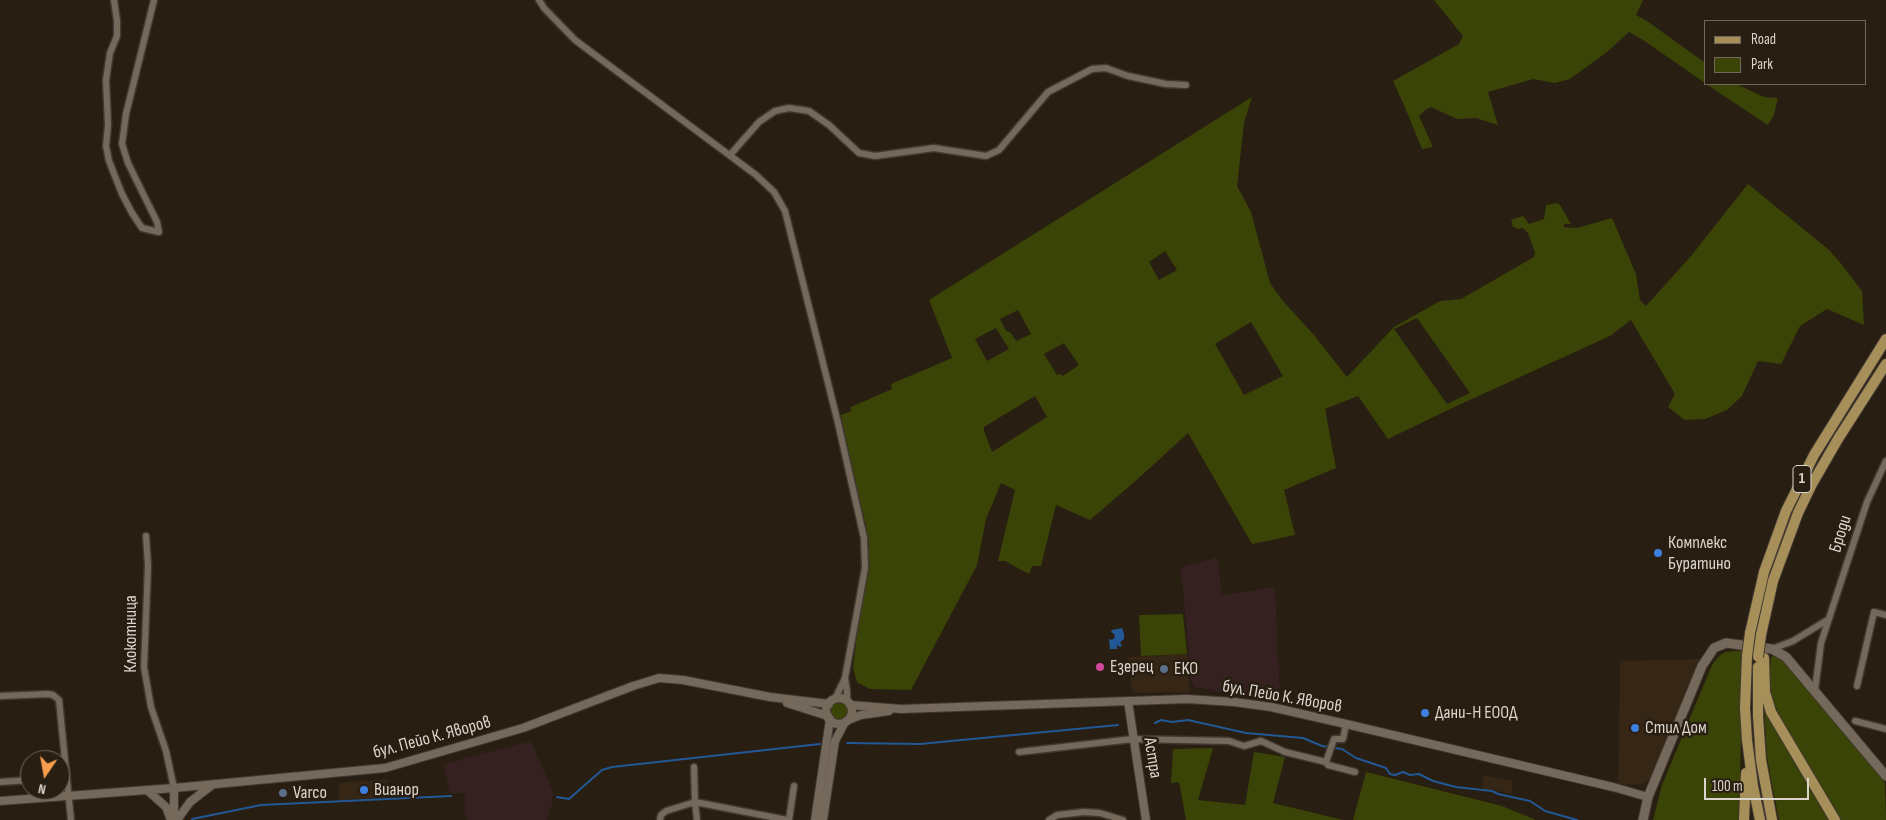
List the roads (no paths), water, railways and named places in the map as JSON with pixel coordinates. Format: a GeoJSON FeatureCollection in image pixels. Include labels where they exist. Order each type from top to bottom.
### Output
{"type":"FeatureCollection","features":[{"type":"Feature","properties":{"kind":"main road","name":"1"},"geometry":{"type":"LineString","coordinates":[[1760,820],[1750,766],[1746,708],[1747,656],[1750,633],[1764,572],[1786,511],[1819,447],[1886,339]]}},
{"type":"Feature","properties":{"kind":"main road","name":"1"},"geometry":{"type":"LineString","coordinates":[[1772,820],[1763,779],[1757,681],[1773,581],[1798,513],[1812,484],[1886,364]]}},
{"type":"Feature","properties":{"kind":"main road"},"geometry":{"type":"LineString","coordinates":[[1643,820],[1648,797],[1702,666],[1710,652],[1719,644],[1726,643],[1772,649],[1786,657],[1886,776]]}},
{"type":"Feature","properties":{"kind":"main road"},"geometry":{"type":"LineString","coordinates":[[1761,658],[1765,692],[1771,712],[1835,820]]}},
{"type":"Feature","properties":{"kind":"main road"},"geometry":{"type":"LineString","coordinates":[[1744,820],[1747,740]]}},
{"type":"Feature","properties":{"kind":"street"},"geometry":{"type":"LineString","coordinates":[[114,0],[117,36],[110,53],[106,80],[108,125],[106,146],[109,162],[122,194],[142,228],[159,232],[157,222],[128,163],[122,144],[126,114],[154,0]]}},
{"type":"Feature","properties":{"kind":"street"},"geometry":{"type":"LineString","coordinates":[[539,0],[544,8],[575,40],[756,175],[774,192],[785,212],[850,472],[864,538],[864,568],[844,678],[827,712],[829,717],[815,820]]}},
{"type":"Feature","properties":{"kind":"street"},"geometry":{"type":"LineString","coordinates":[[730,155],[747,134],[760,122],[775,111],[789,108],[810,111],[830,125],[859,153],[875,156],[934,148],[986,156],[999,150],[1048,92],[1092,69],[1106,68],[1128,76],[1166,84],[1186,85]]}},
{"type":"Feature","properties":{"kind":"street","name":"Броди"},"geometry":{"type":"LineString","coordinates":[[1815,690],[1821,643],[1867,502],[1886,461]]}},
{"type":"Feature","properties":{"kind":"street","name":"Клокотница"},"geometry":{"type":"LineString","coordinates":[[146,536],[148,566],[144,667],[151,707],[166,752],[174,788]]}},
{"type":"Feature","properties":{"kind":"street"},"geometry":{"type":"LineString","coordinates":[[1857,686],[1874,612],[1886,615]]}},
{"type":"Feature","properties":{"kind":"street"},"geometry":{"type":"LineString","coordinates":[[1772,649],[1793,641],[1829,619]]}},
{"type":"Feature","properties":{"kind":"street","name":"бул. Пейо К. Яворов"},"geometry":{"type":"LineString","coordinates":[[70,796],[174,788],[394,766],[523,728],[659,678],[683,680],[770,698],[829,717]]}},
{"type":"Feature","properties":{"kind":"street"},"geometry":{"type":"LineString","coordinates":[[823,820],[835,741],[852,714],[844,678]]}},
{"type":"Feature","properties":{"kind":"street"},"geometry":{"type":"LineString","coordinates":[[0,696],[48,694],[57,697],[60,704],[62,750]]}},
{"type":"Feature","properties":{"kind":"street","name":"бул. Пейо К. Яворов"},"geometry":{"type":"LineString","coordinates":[[770,698],[832,701]]}},
{"type":"Feature","properties":{"kind":"street"},"geometry":{"type":"LineString","coordinates":[[832,701],[844,699],[849,703]]}},
{"type":"Feature","properties":{"kind":"street","name":"бул. Пейо К. Яворов"},"geometry":{"type":"LineString","coordinates":[[846,721],[860,715],[901,709],[1187,699],[1234,702],[1271,707],[1346,724],[1648,797]]}},
{"type":"Feature","properties":{"kind":"street","name":"Астра"},"geometry":{"type":"LineString","coordinates":[[1128,701],[1146,820]]}},
{"type":"Feature","properties":{"kind":"street","name":"бул. Пейо К. Яворов"},"geometry":{"type":"LineString","coordinates":[[849,703],[901,709]]}},
{"type":"Feature","properties":{"kind":"street"},"geometry":{"type":"LineString","coordinates":[[829,717],[837,723],[846,721]]}},
{"type":"Feature","properties":{"kind":"street"},"geometry":{"type":"LineString","coordinates":[[1856,721],[1886,729]]}},
{"type":"Feature","properties":{"kind":"street"},"geometry":{"type":"LineString","coordinates":[[1346,724],[1343,739],[1334,739],[1326,759],[1328,765],[1355,772]]}},
{"type":"Feature","properties":{"kind":"street"},"geometry":{"type":"LineString","coordinates":[[1019,752],[1133,738],[1229,741],[1244,746],[1261,740],[1285,752],[1326,759]]}},
{"type":"Feature","properties":{"kind":"street"},"geometry":{"type":"LineString","coordinates":[[694,767],[697,820]]}},
{"type":"Feature","properties":{"kind":"street"},"geometry":{"type":"LineString","coordinates":[[0,782],[20,781]]}},
{"type":"Feature","properties":{"kind":"street"},"geometry":{"type":"LineString","coordinates":[[174,820],[190,802],[214,784]]}},
{"type":"Feature","properties":{"kind":"street"},"geometry":{"type":"LineString","coordinates":[[660,820],[666,811],[695,802],[788,820],[794,786]]}},
{"type":"Feature","properties":{"kind":"street"},"geometry":{"type":"LineString","coordinates":[[174,788],[174,820]]}},
{"type":"Feature","properties":{"kind":"street"},"geometry":{"type":"LineString","coordinates":[[148,790],[166,808],[174,820]]}},
{"type":"Feature","properties":{"kind":"street","name":"бул. Пейо К. Яворов"},"geometry":{"type":"LineString","coordinates":[[0,800],[20,799]]}},
{"type":"Feature","properties":{"kind":"street"},"geometry":{"type":"LineString","coordinates":[[68,800],[71,820]]}},
{"type":"Feature","properties":{"kind":"street"},"geometry":{"type":"LineString","coordinates":[[1049,820],[1057,815],[1084,812],[1100,813],[1123,820]]}},
{"type":"Feature","properties":{"kind":"water"},"geometry":{"type":"Polygon","coordinates":[[[1122,628],[1124,639],[1120,642],[1122,646],[1119,647],[1117,644],[1117,649],[1110,649],[1109,639],[1112,640],[1115,637],[1111,632],[1112,630],[1122,628]]]}},
{"type":"Feature","properties":{"kind":"waterway"},"geometry":{"type":"LineString","coordinates":[[1155,723],[1161,720],[1172,722],[1188,720],[1246,733],[1303,738],[1322,746],[1342,749],[1356,758],[1386,768],[1390,774],[1395,775],[1403,772],[1410,775],[1419,774],[1433,781],[1456,787],[1492,791],[1530,801],[1545,811],[1577,820]]}},
{"type":"Feature","properties":{"kind":"waterway"},"geometry":{"type":"LineString","coordinates":[[847,743],[920,744],[1118,725]]}},
{"type":"Feature","properties":{"kind":"waterway"},"geometry":{"type":"LineString","coordinates":[[557,797],[569,799],[602,770],[612,767],[820,744]]}},
{"type":"Feature","properties":{"kind":"waterway"},"geometry":{"type":"LineString","coordinates":[[192,819],[261,805],[451,796]]}},
{"type":"Feature","properties":{"kind":"place","name":"Комплекс Буратино"},"geometry":{"type":"Point","coordinates":[1658,553]}},
{"type":"Feature","properties":{"kind":"place","name":"Езерец"},"geometry":{"type":"Point","coordinates":[1100,667]}},
{"type":"Feature","properties":{"kind":"place","name":"EKO"},"geometry":{"type":"Point","coordinates":[1164,669]}},
{"type":"Feature","properties":{"kind":"place","name":"Дани-Н ЕООД"},"geometry":{"type":"Point","coordinates":[1425,713]}},
{"type":"Feature","properties":{"kind":"place","name":"Стил Дом"},"geometry":{"type":"Point","coordinates":[1635,728]}},
{"type":"Feature","properties":{"kind":"place","name":"Вианор"},"geometry":{"type":"Point","coordinates":[364,790]}},
{"type":"Feature","properties":{"kind":"place","name":"Varco"},"geometry":{"type":"Point","coordinates":[283,793]}}]}
